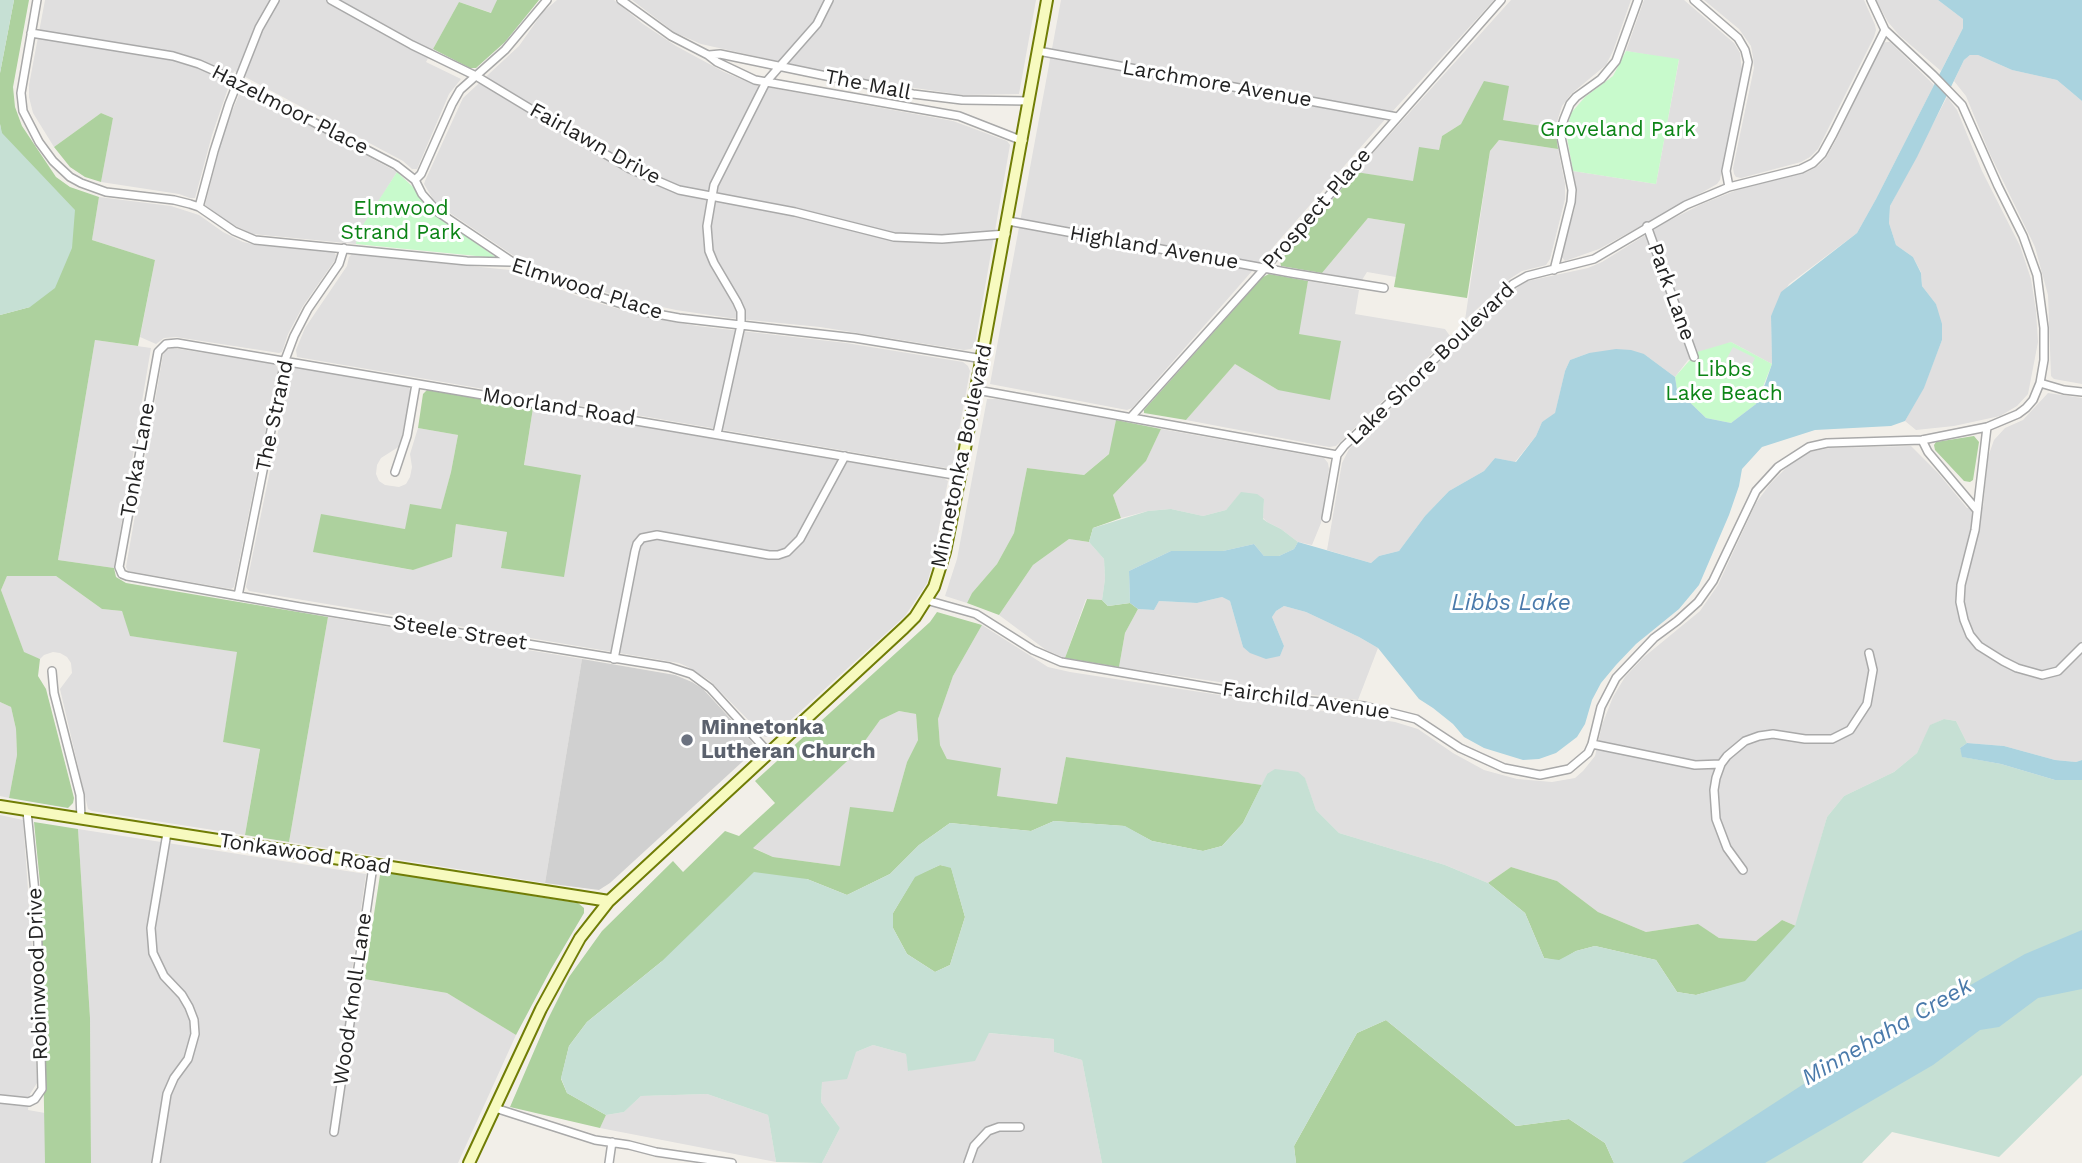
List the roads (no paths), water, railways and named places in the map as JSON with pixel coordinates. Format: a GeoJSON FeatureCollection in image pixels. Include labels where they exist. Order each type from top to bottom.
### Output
{"type":"FeatureCollection","features":[{"type":"Feature","properties":{"kind":"main road","name":"Minnetonka Boulevard"},"geometry":{"type":"LineString","coordinates":[[469,1163],[541,1009],[580,938],[609,901],[904,628],[926,600],[942,562],[960,476],[1047,0]]}},
{"type":"Feature","properties":{"kind":"main road","name":"Tonkawood Road"},"geometry":{"type":"LineString","coordinates":[[0,806],[609,901]]}},
{"type":"Feature","properties":{"kind":"street","name":"Elmwood Place"},"geometry":{"type":"LineString","coordinates":[[37,0],[21,93],[23,111],[39,142],[62,170],[81,183],[106,192],[174,200],[199,207],[247,238],[467,261],[512,262],[603,299],[646,312],[855,338],[982,359]]}},
{"type":"Feature","properties":{"kind":"street"},"geometry":{"type":"LineString","coordinates":[[199,207],[221,128],[259,28],[275,0]]}},
{"type":"Feature","properties":{"kind":"street","name":"Fairlawn Drive"},"geometry":{"type":"LineString","coordinates":[[331,0],[412,45],[476,76],[630,169],[680,190],[795,212],[894,237],[942,239],[1006,234]]}},
{"type":"Feature","properties":{"kind":"street"},"geometry":{"type":"LineString","coordinates":[[415,180],[421,174],[460,90],[505,50],[547,0]]}},
{"type":"Feature","properties":{"kind":"street","name":"The Mall"},"geometry":{"type":"LineString","coordinates":[[621,0],[671,36],[755,80],[959,116],[1023,141]]}},
{"type":"Feature","properties":{"kind":"street"},"geometry":{"type":"LineString","coordinates":[[717,434],[741,325],[741,311],[709,251],[707,226],[711,196],[718,176],[766,82],[817,24],[829,0]]}},
{"type":"Feature","properties":{"kind":"street","name":"Prospect Place"},"geometry":{"type":"LineString","coordinates":[[1131,417],[1501,0]]}},
{"type":"Feature","properties":{"kind":"street"},"geometry":{"type":"LineString","coordinates":[[1554,270],[1572,190],[1560,132],[1564,119],[1576,97],[1601,79],[1616,61],[1638,0]]}},
{"type":"Feature","properties":{"kind":"street"},"geometry":{"type":"LineString","coordinates":[[1694,0],[1738,38],[1748,62],[1726,171],[1729,187]]}},
{"type":"Feature","properties":{"kind":"street"},"geometry":{"type":"LineString","coordinates":[[1871,0],[1885,30],[1962,105],[2023,236],[2037,275],[2043,306],[2045,341],[2040,383],[2082,392]]}},
{"type":"Feature","properties":{"kind":"street","name":"Lake Shore Boulevard"},"geometry":{"type":"LineString","coordinates":[[1326,518],[1337,455],[1513,284],[1527,276],[1594,259],[1686,205],[1729,187],[1801,169],[1813,163],[1822,154],[1833,134],[1885,30]]}},
{"type":"Feature","properties":{"kind":"street","name":"Hazelmoor Place"},"geometry":{"type":"LineString","coordinates":[[31,33],[173,56],[199,64],[405,171],[415,180],[422,194],[438,212],[512,262]]}},
{"type":"Feature","properties":{"kind":"street","name":"Larchmore Avenue"},"geometry":{"type":"LineString","coordinates":[[1038,51],[1397,117]]}},
{"type":"Feature","properties":{"kind":"street","name":"The Mall"},"geometry":{"type":"LineString","coordinates":[[708,55],[720,54],[913,94],[962,100],[1029,101]]}},
{"type":"Feature","properties":{"kind":"street","name":"Highland Avenue"},"geometry":{"type":"LineString","coordinates":[[1008,221],[1384,288]]}},
{"type":"Feature","properties":{"kind":"street","name":"Park Lane"},"geometry":{"type":"LineString","coordinates":[[1647,226],[1694,357]]}},
{"type":"Feature","properties":{"kind":"street","name":"The Strand"},"geometry":{"type":"LineString","coordinates":[[238,596],[285,360],[309,309],[341,261],[344,248]]}},
{"type":"Feature","properties":{"kind":"street","name":"Moorland Road"},"geometry":{"type":"LineString","coordinates":[[160,348],[177,342],[960,476]]}},
{"type":"Feature","properties":{"kind":"street","name":"Tonka Lane"},"geometry":{"type":"LineString","coordinates":[[120,571],[156,356],[160,348]]}},
{"type":"Feature","properties":{"kind":"street","name":"Fairchild Avenue"},"geometry":{"type":"LineString","coordinates":[[926,600],[976,614],[1033,650],[1060,662],[1266,697],[1364,706],[1416,719],[1460,748],[1504,768],[1541,775],[1569,769],[1580,762],[1592,744],[1601,707],[1616,678],[1654,638],[1698,602],[1713,581],[1756,491],[1778,467],[1809,447],[1827,443],[1922,440],[1997,424],[2026,408],[2033,400],[2040,383]]}},
{"type":"Feature","properties":{"kind":"street"},"geometry":{"type":"LineString","coordinates":[[395,472],[407,436],[416,384]]}},
{"type":"Feature","properties":{"kind":"street","name":"Lake Shore Boulevard"},"geometry":{"type":"LineString","coordinates":[[977,390],[1337,455]]}},
{"type":"Feature","properties":{"kind":"street"},"geometry":{"type":"LineString","coordinates":[[1987,427],[1975,530],[1961,585],[1960,602],[1970,635],[1979,646],[2003,661],[2042,675],[2058,671],[2082,647]]}},
{"type":"Feature","properties":{"kind":"street"},"geometry":{"type":"LineString","coordinates":[[1922,440],[1928,452],[1976,509]]}},
{"type":"Feature","properties":{"kind":"street"},"geometry":{"type":"LineString","coordinates":[[614,659],[635,551],[642,538],[657,535],[769,555],[787,552],[800,538],[845,456]]}},
{"type":"Feature","properties":{"kind":"street","name":"Steele Street"},"geometry":{"type":"LineString","coordinates":[[120,571],[127,576],[238,596],[669,667],[691,674],[710,688],[769,753]]}},
{"type":"Feature","properties":{"kind":"street"},"geometry":{"type":"LineString","coordinates":[[1743,870],[1727,848],[1716,819],[1714,790],[1721,764],[1745,741],[1759,736],[1773,734],[1805,739],[1832,739],[1850,730],[1867,704],[1873,670],[1869,653]]}},
{"type":"Feature","properties":{"kind":"street"},"geometry":{"type":"LineString","coordinates":[[52,671],[54,693],[79,795],[81,819]]}},
{"type":"Feature","properties":{"kind":"street"},"geometry":{"type":"LineString","coordinates":[[1592,744],[1682,763],[1721,764]]}},
{"type":"Feature","properties":{"kind":"street","name":"Robinwood Drive"},"geometry":{"type":"LineString","coordinates":[[0,1099],[29,1102],[35,1099],[41,1089],[37,913],[27,811]]}},
{"type":"Feature","properties":{"kind":"street"},"geometry":{"type":"LineString","coordinates":[[156,1163],[167,1094],[174,1078],[188,1059],[195,1034],[189,1007],[164,976],[153,953],[152,928],[167,833]]}},
{"type":"Feature","properties":{"kind":"street","name":"Wood Knoll Lane"},"geometry":{"type":"LineString","coordinates":[[334,1132],[373,866]]}},
{"type":"Feature","properties":{"kind":"street"},"geometry":{"type":"LineString","coordinates":[[495,1108],[595,1140],[732,1163]]}},
{"type":"Feature","properties":{"kind":"street"},"geometry":{"type":"LineString","coordinates":[[968,1163],[974,1146],[988,1131],[999,1127],[1020,1127]]}},
{"type":"Feature","properties":{"kind":"street"},"geometry":{"type":"LineString","coordinates":[[608,1163],[612,1142]]}},
{"type":"Feature","properties":{"kind":"water","name":"Libbs Lake"},"geometry":{"type":"Polygon","coordinates":[[[1938,0],[2082,0],[2082,101],[2057,80],[2012,70],[1978,55],[1970,55],[1964,60],[1890,206],[1889,223],[1896,245],[1913,257],[1921,273],[1922,286],[1936,304],[1942,324],[1942,340],[1924,388],[1905,421],[1891,426],[1815,430],[1762,447],[1742,469],[1729,515],[1699,585],[1679,609],[1636,644],[1616,665],[1601,683],[1577,737],[1556,753],[1539,759],[1523,760],[1484,748],[1464,737],[1453,724],[1419,699],[1378,648],[1306,612],[1284,606],[1276,611],[1272,617],[1284,646],[1280,656],[1266,659],[1243,647],[1230,601],[1222,597],[1197,603],[1159,601],[1154,610],[1138,609],[1130,603],[1129,571],[1171,551],[1223,551],[1254,544],[1264,556],[1279,556],[1294,549],[1298,542],[1371,563],[1379,556],[1399,551],[1425,516],[1449,491],[1484,471],[1495,458],[1516,462],[1536,436],[1542,422],[1555,413],[1570,360],[1589,353],[1616,349],[1644,354],[1675,377],[1677,390],[1706,418],[1731,423],[1756,404],[1765,384],[1772,364],[1771,316],[1781,292],[1857,233],[1963,28],[1963,19],[1938,0]]]}},
{"type":"Feature","properties":{"kind":"water"},"geometry":{"type":"Polygon","coordinates":[[[1967,743],[2004,746],[2055,760],[2082,760],[2082,780],[2055,780],[2001,764],[1962,757],[1960,748],[1967,743]]]}},
{"type":"Feature","properties":{"kind":"water"},"geometry":{"type":"Polygon","coordinates":[[[2082,930],[2082,989],[2038,998],[1999,1027],[1980,1030],[1933,1065],[1765,1163],[1682,1163],[1853,1052],[2025,954],[2082,930]]]}},
{"type":"Feature","properties":{"kind":"place","name":"Minnetonka Lutheran Church"},"geometry":{"type":"Point","coordinates":[687,740]}},
{"type":"Feature","properties":{"kind":"park label","name":"Groveland Park"},"geometry":{"type":"Point","coordinates":[1618,130]}},
{"type":"Feature","properties":{"kind":"park label","name":"Elmwood Strand Park"},"geometry":{"type":"Point","coordinates":[401,221]}},
{"type":"Feature","properties":{"kind":"park label","name":"Libbs Lake Beach"},"geometry":{"type":"Point","coordinates":[1724,382]}},
{"type":"Feature","properties":{"kind":"water label","name":"Minnehaha Creek"},"geometry":{"type":"Point","coordinates":[1887,1032]}}]}
